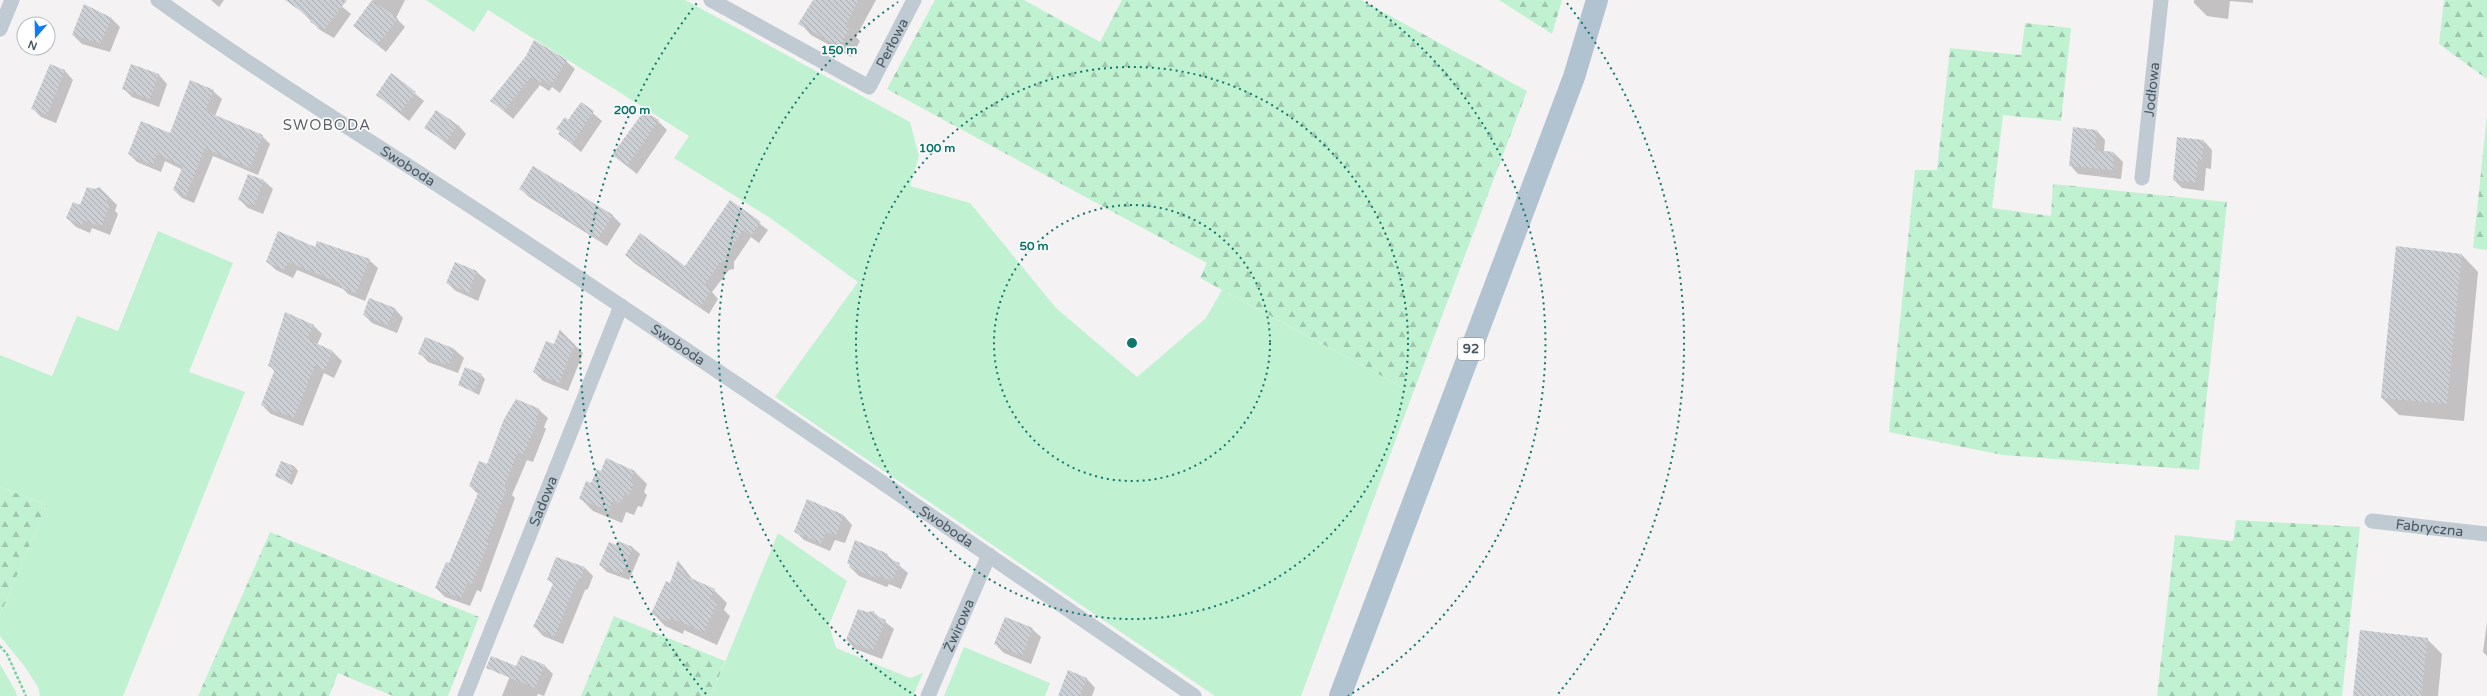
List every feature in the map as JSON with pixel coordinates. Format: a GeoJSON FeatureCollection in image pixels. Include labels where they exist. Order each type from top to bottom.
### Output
{"type":"FeatureCollection","features":[{"type":"Feature","properties":{"kind":"main road","name":"92"},"geometry":{"type":"LineString","coordinates":[[1340,696],[1574,77],[1597,0]]}},
{"type":"Feature","properties":{"kind":"street"},"geometry":{"type":"LineString","coordinates":[[0,29],[12,0]]}},
{"type":"Feature","properties":{"kind":"street","name":"Swoboda"},"geometry":{"type":"LineString","coordinates":[[158,0],[210,38],[437,183],[621,306],[989,555],[1194,696]]}},
{"type":"Feature","properties":{"kind":"street","name":"Perłowa"},"geometry":{"type":"LineString","coordinates":[[711,0],[869,87],[914,0]]}},
{"type":"Feature","properties":{"kind":"street","name":"Jodłowa"},"geometry":{"type":"LineString","coordinates":[[2142,178],[2161,0]]}},
{"type":"Feature","properties":{"kind":"street","name":"Sadowa"},"geometry":{"type":"LineString","coordinates":[[465,696],[621,306]]}},
{"type":"Feature","properties":{"kind":"street","name":"Fabryczna"},"geometry":{"type":"LineString","coordinates":[[2372,521],[2487,534]]}},
{"type":"Feature","properties":{"kind":"street","name":"Żwirowa"},"geometry":{"type":"LineString","coordinates":[[928,696],[989,555]]}},
{"type":"Feature","properties":{"kind":"path"},"geometry":{"type":"LineString","coordinates":[[0,646],[7,654],[26,696]]}},
{"type":"Feature","properties":{"kind":"green space"},"geometry":{"type":"Polygon","coordinates":[[[426,0],[685,0],[910,122],[919,156],[910,186],[970,203],[1056,308],[1137,377],[1206,318],[1222,290],[1413,393],[1301,696],[1215,696],[775,397],[858,282],[769,217],[674,158],[689,136],[488,10],[474,32],[426,0]]]}},
{"type":"Feature","properties":{"kind":"green space"},"geometry":{"type":"Polygon","coordinates":[[[935,0],[1024,0],[1100,42],[1122,0],[1361,0],[1527,91],[1413,393],[1200,278],[1207,263],[887,89],[935,0]]]}},
{"type":"Feature","properties":{"kind":"green space"},"geometry":{"type":"Polygon","coordinates":[[[1499,0],[1562,0],[1552,34],[1499,0]]]}},
{"type":"Feature","properties":{"kind":"green space"},"geometry":{"type":"Polygon","coordinates":[[[2444,0],[2487,0],[2487,79],[2439,44],[2444,0]]]}},
{"type":"Feature","properties":{"kind":"green space"},"geometry":{"type":"Polygon","coordinates":[[[2025,23],[2071,28],[2061,121],[2003,115],[1992,208],[2051,216],[2053,184],[2227,202],[2199,470],[2003,455],[1889,432],[1915,170],[1937,170],[1950,48],[2021,55],[2025,23]]]}},
{"type":"Feature","properties":{"kind":"green space"},"geometry":{"type":"Polygon","coordinates":[[[2487,115],[2487,250],[2473,248],[2487,115]]]}},
{"type":"Feature","properties":{"kind":"green space"},"geometry":{"type":"Polygon","coordinates":[[[158,231],[233,263],[189,372],[245,392],[123,696],[40,696],[38,687],[25,667],[0,636],[0,615],[47,505],[0,487],[0,355],[52,376],[77,316],[118,331],[158,231]]]}},
{"type":"Feature","properties":{"kind":"green space"},"geometry":{"type":"Polygon","coordinates":[[[0,487],[47,505],[0,615],[0,487]]]}},
{"type":"Feature","properties":{"kind":"green space"},"geometry":{"type":"Polygon","coordinates":[[[2236,520],[2360,527],[2342,696],[2157,696],[2175,535],[2233,541],[2236,520]]]}},
{"type":"Feature","properties":{"kind":"green space"},"geometry":{"type":"Polygon","coordinates":[[[270,532],[479,617],[448,696],[393,696],[338,673],[329,696],[198,696],[270,532]]]}},
{"type":"Feature","properties":{"kind":"green space"},"geometry":{"type":"Polygon","coordinates":[[[778,533],[847,581],[829,625],[836,648],[910,678],[923,673],[913,696],[711,696],[778,533]]]}},
{"type":"Feature","properties":{"kind":"green space"},"geometry":{"type":"Polygon","coordinates":[[[614,616],[725,661],[711,696],[581,696],[614,616]]]}},
{"type":"Feature","properties":{"kind":"green space"},"geometry":{"type":"Polygon","coordinates":[[[964,647],[1050,683],[1045,696],[944,696],[964,647]]]}},
{"type":"Feature","properties":{"kind":"green space"},"geometry":{"type":"Polygon","coordinates":[[[0,664],[16,692],[17,696],[0,696],[0,664]]]}},
{"type":"Feature","properties":{"kind":"building"},"geometry":{"type":"Polygon","coordinates":[[[285,0],[347,0],[324,30],[310,22],[312,19],[285,0]]]}},
{"type":"Feature","properties":{"kind":"building"},"geometry":{"type":"Polygon","coordinates":[[[372,0],[398,19],[377,45],[353,26],[372,0]]]}},
{"type":"Feature","properties":{"kind":"building"},"geometry":{"type":"Polygon","coordinates":[[[813,0],[859,0],[845,26],[849,29],[840,47],[798,24],[813,0]]]}},
{"type":"Feature","properties":{"kind":"building"},"geometry":{"type":"Polygon","coordinates":[[[84,4],[112,18],[101,43],[72,35],[84,4]]]}},
{"type":"Feature","properties":{"kind":"building"},"geometry":{"type":"Polygon","coordinates":[[[534,40],[567,60],[551,85],[543,79],[540,83],[531,77],[504,111],[490,101],[526,56],[534,40]]]}},
{"type":"Feature","properties":{"kind":"building"},"geometry":{"type":"Polygon","coordinates":[[[50,64],[65,70],[47,115],[31,109],[50,64]]]}},
{"type":"Feature","properties":{"kind":"building"},"geometry":{"type":"Polygon","coordinates":[[[131,64],[159,74],[150,99],[122,89],[131,64]]]}},
{"type":"Feature","properties":{"kind":"building"},"geometry":{"type":"Polygon","coordinates":[[[391,73],[416,92],[400,113],[376,95],[391,73]]]}},
{"type":"Feature","properties":{"kind":"building"},"geometry":{"type":"Polygon","coordinates":[[[190,80],[214,90],[205,111],[263,135],[250,168],[205,148],[186,196],[173,190],[183,166],[157,154],[153,165],[128,154],[141,121],[170,133],[190,80]]]}},
{"type":"Feature","properties":{"kind":"building"},"geometry":{"type":"Polygon","coordinates":[[[581,102],[594,111],[572,144],[558,134],[560,131],[556,129],[565,117],[568,120],[581,102]]]}},
{"type":"Feature","properties":{"kind":"building"},"geometry":{"type":"Polygon","coordinates":[[[436,110],[458,125],[446,142],[424,128],[436,110]]]}},
{"type":"Feature","properties":{"kind":"building"},"geometry":{"type":"Polygon","coordinates":[[[644,111],[659,120],[627,166],[612,155],[644,111]]]}},
{"type":"Feature","properties":{"kind":"building"},"geometry":{"type":"Polygon","coordinates":[[[2073,127],[2097,130],[2095,150],[2114,152],[2113,170],[2069,166],[2073,127]]]}},
{"type":"Feature","properties":{"kind":"building"},"geometry":{"type":"Polygon","coordinates":[[[2177,137],[2204,140],[2202,161],[2198,160],[2196,182],[2173,180],[2177,137]]]}},
{"type":"Feature","properties":{"kind":"building"},"geometry":{"type":"Polygon","coordinates":[[[533,166],[613,215],[598,239],[519,189],[533,166]]]}},
{"type":"Feature","properties":{"kind":"building"},"geometry":{"type":"Polygon","coordinates":[[[248,174],[264,180],[254,206],[238,200],[248,174]]]}},
{"type":"Feature","properties":{"kind":"building"},"geometry":{"type":"Polygon","coordinates":[[[87,187],[94,189],[100,187],[103,193],[109,196],[106,203],[110,205],[101,227],[84,220],[82,225],[66,218],[73,202],[80,205],[87,187]]]}},
{"type":"Feature","properties":{"kind":"building"},"geometry":{"type":"Polygon","coordinates":[[[730,200],[761,222],[751,236],[743,230],[727,254],[726,261],[721,262],[704,285],[711,290],[701,307],[625,255],[640,233],[685,266],[730,200]]]}},
{"type":"Feature","properties":{"kind":"building"},"geometry":{"type":"Polygon","coordinates":[[[278,231],[315,247],[317,241],[370,259],[356,293],[338,286],[340,283],[288,262],[285,270],[266,262],[278,231]]]}},
{"type":"Feature","properties":{"kind":"building"},"geometry":{"type":"Polygon","coordinates":[[[2396,246],[2462,254],[2447,404],[2381,398],[2396,246]]]}},
{"type":"Feature","properties":{"kind":"building"},"geometry":{"type":"Polygon","coordinates":[[[455,262],[477,271],[469,293],[446,283],[455,262]]]}},
{"type":"Feature","properties":{"kind":"building"},"geometry":{"type":"Polygon","coordinates":[[[369,298],[395,308],[388,325],[363,315],[369,298]]]}},
{"type":"Feature","properties":{"kind":"building"},"geometry":{"type":"Polygon","coordinates":[[[285,312],[314,325],[307,339],[333,351],[325,370],[315,365],[294,418],[261,405],[275,369],[268,366],[285,312]]]}},
{"type":"Feature","properties":{"kind":"building"},"geometry":{"type":"Polygon","coordinates":[[[560,329],[566,340],[575,344],[559,383],[533,372],[546,341],[554,344],[560,329]]]}},
{"type":"Feature","properties":{"kind":"building"},"geometry":{"type":"Polygon","coordinates":[[[425,337],[455,349],[449,365],[418,354],[425,337]]]}},
{"type":"Feature","properties":{"kind":"building"},"geometry":{"type":"Polygon","coordinates":[[[465,367],[482,374],[474,392],[458,385],[465,367]]]}},
{"type":"Feature","properties":{"kind":"building"},"geometry":{"type":"Polygon","coordinates":[[[516,399],[540,409],[536,419],[538,420],[524,454],[518,452],[504,487],[507,488],[487,541],[489,542],[472,584],[468,582],[461,598],[435,588],[446,562],[449,563],[479,491],[469,486],[479,461],[487,464],[504,419],[516,399]]]}},
{"type":"Feature","properties":{"kind":"building"},"geometry":{"type":"Polygon","coordinates":[[[606,458],[635,471],[631,480],[634,482],[629,495],[625,494],[621,503],[613,500],[609,511],[579,499],[586,481],[591,483],[597,469],[601,471],[606,458]]]}},
{"type":"Feature","properties":{"kind":"building"},"geometry":{"type":"Polygon","coordinates":[[[281,461],[294,466],[288,482],[275,476],[281,461]]]}},
{"type":"Feature","properties":{"kind":"building"},"geometry":{"type":"Polygon","coordinates":[[[807,499],[844,515],[836,535],[826,532],[821,543],[794,532],[807,499]]]}},
{"type":"Feature","properties":{"kind":"building"},"geometry":{"type":"Polygon","coordinates":[[[855,540],[888,554],[887,558],[900,563],[892,581],[880,576],[878,579],[849,567],[850,565],[847,563],[855,540]]]}},
{"type":"Feature","properties":{"kind":"building"},"geometry":{"type":"Polygon","coordinates":[[[618,541],[633,547],[622,574],[599,565],[609,542],[616,545],[618,541]]]}},
{"type":"Feature","properties":{"kind":"building"},"geometry":{"type":"Polygon","coordinates":[[[556,557],[585,567],[580,580],[577,581],[555,636],[533,627],[554,582],[547,580],[556,557]]]}},
{"type":"Feature","properties":{"kind":"building"},"geometry":{"type":"Polygon","coordinates":[[[678,560],[686,576],[715,589],[710,599],[718,602],[704,632],[671,618],[669,622],[651,614],[666,581],[670,583],[678,560]]]}},
{"type":"Feature","properties":{"kind":"building"},"geometry":{"type":"Polygon","coordinates":[[[858,609],[867,612],[874,611],[876,616],[886,620],[873,651],[846,640],[858,609]]]}},
{"type":"Feature","properties":{"kind":"building"},"geometry":{"type":"Polygon","coordinates":[[[1005,617],[1033,628],[1022,656],[994,644],[1005,617]]]}},
{"type":"Feature","properties":{"kind":"building"},"geometry":{"type":"Polygon","coordinates":[[[2360,630],[2428,638],[2421,696],[2353,696],[2360,630]]]}},
{"type":"Feature","properties":{"kind":"building"},"geometry":{"type":"Polygon","coordinates":[[[521,655],[545,665],[535,688],[486,668],[491,656],[516,666],[521,655]]]}},
{"type":"Feature","properties":{"kind":"building"},"geometry":{"type":"Polygon","coordinates":[[[1068,670],[1087,678],[1080,696],[1058,696],[1068,670]]]}},
{"type":"Feature","properties":{"kind":"district","name":"SWOBODA"},"geometry":{"type":"Point","coordinates":[327,125]}}]}
